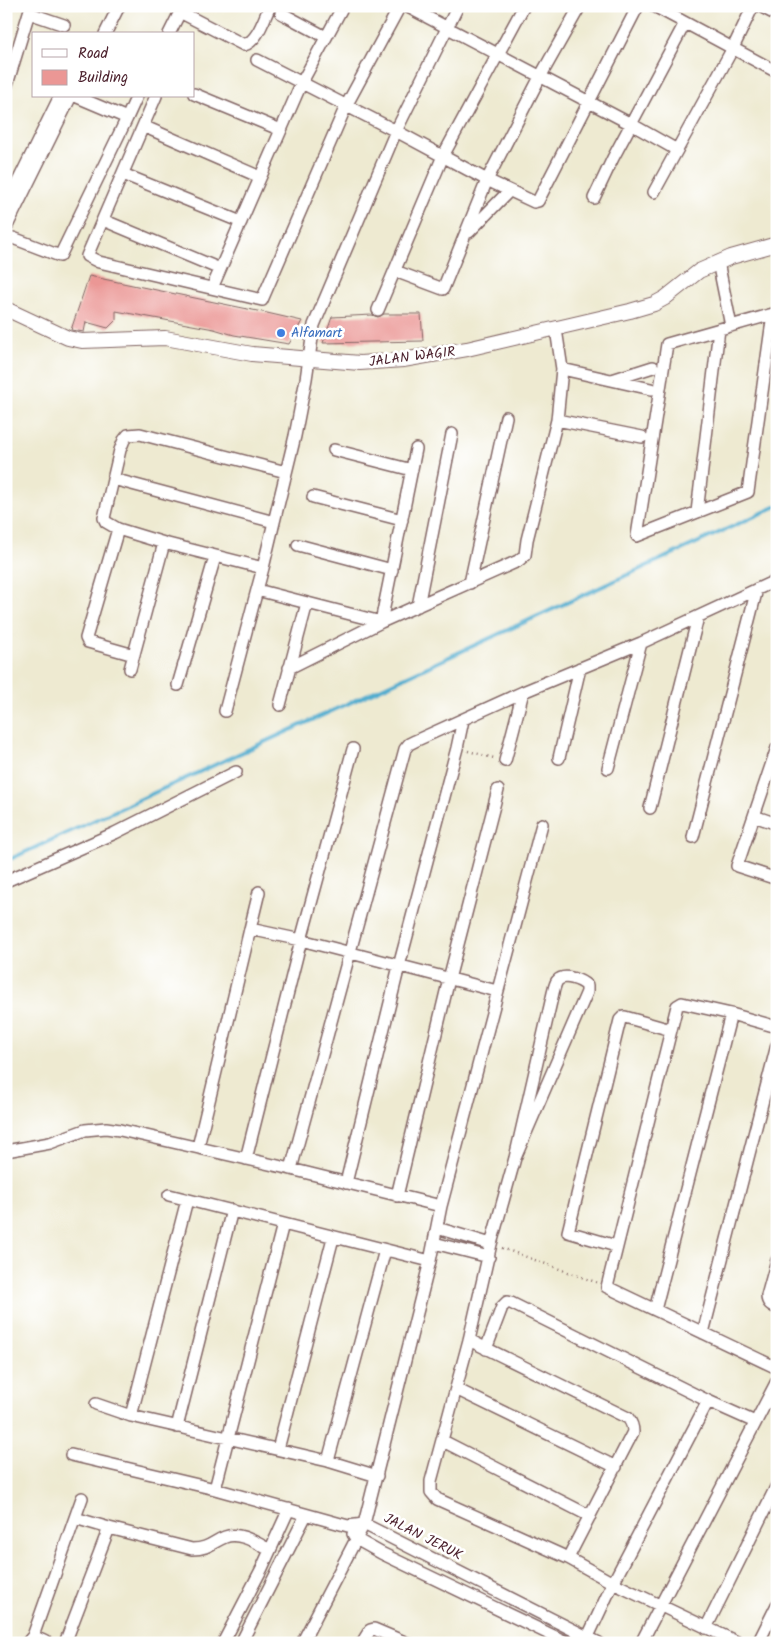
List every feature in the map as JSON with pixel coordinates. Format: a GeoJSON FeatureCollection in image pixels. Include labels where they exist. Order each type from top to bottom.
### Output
{"type":"FeatureCollection","features":[{"type":"Feature","properties":{"kind":"street"},"geometry":{"type":"LineString","coordinates":[[106,32],[119,6]]}},
{"type":"Feature","properties":{"kind":"street"},"geometry":{"type":"LineString","coordinates":[[170,32],[181,9],[244,45],[254,39],[270,6]]}},
{"type":"Feature","properties":{"kind":"street"},"geometry":{"type":"LineString","coordinates":[[212,288],[302,84],[342,6]]}},
{"type":"Feature","properties":{"kind":"street"},"geometry":{"type":"LineString","coordinates":[[155,98],[87,256],[99,262],[262,300],[346,106],[400,6]]}},
{"type":"Feature","properties":{"kind":"street"},"geometry":{"type":"LineString","coordinates":[[406,6],[540,78],[632,124],[677,150]]}},
{"type":"Feature","properties":{"kind":"street"},"geometry":{"type":"LineString","coordinates":[[225,711],[286,472],[306,379],[314,325],[396,131],[458,6]]}},
{"type":"Feature","properties":{"kind":"street"},"geometry":{"type":"LineString","coordinates":[[378,310],[443,156],[524,6]]}},
{"type":"Feature","properties":{"kind":"street"},"geometry":{"type":"LineString","coordinates":[[395,271],[443,289],[487,180],[580,6]]}},
{"type":"Feature","properties":{"kind":"street"},"geometry":{"type":"LineString","coordinates":[[257,60],[396,131],[509,192],[534,202],[538,201],[638,6]]}},
{"type":"Feature","properties":{"kind":"street"},"geometry":{"type":"LineString","coordinates":[[654,6],[777,72]]}},
{"type":"Feature","properties":{"kind":"street"},"geometry":{"type":"LineString","coordinates":[[654,192],[754,6]]}},
{"type":"Feature","properties":{"kind":"street"},"geometry":{"type":"LineString","coordinates":[[760,6],[777,15]]}},
{"type":"Feature","properties":{"kind":"street"},"geometry":{"type":"LineString","coordinates":[[6,88],[30,10],[64,25]]}},
{"type":"Feature","properties":{"kind":"street"},"geometry":{"type":"LineString","coordinates":[[281,14],[326,37]]}},
{"type":"Feature","properties":{"kind":"street"},"geometry":{"type":"LineString","coordinates":[[594,198],[685,23]]}},
{"type":"Feature","properties":{"kind":"street"},"geometry":{"type":"LineString","coordinates":[[195,94],[281,130]]}},
{"type":"Feature","properties":{"kind":"street"},"geometry":{"type":"LineString","coordinates":[[6,206],[59,98]]}},
{"type":"Feature","properties":{"kind":"street"},"geometry":{"type":"LineString","coordinates":[[6,228],[70,98]]}},
{"type":"Feature","properties":{"kind":"street"},"geometry":{"type":"LineString","coordinates":[[80,98],[127,118]]}},
{"type":"Feature","properties":{"kind":"street"},"geometry":{"type":"LineString","coordinates":[[13,238],[60,256],[136,98]]}},
{"type":"Feature","properties":{"kind":"street"},"geometry":{"type":"LineString","coordinates":[[143,126],[260,177]]}},
{"type":"Feature","properties":{"kind":"street"},"geometry":{"type":"LineString","coordinates":[[123,174],[241,222]]}},
{"type":"Feature","properties":{"kind":"street"},"geometry":{"type":"LineString","coordinates":[[464,237],[509,192]]}},
{"type":"Feature","properties":{"kind":"street"},"geometry":{"type":"LineString","coordinates":[[103,220],[220,269]]}},
{"type":"Feature","properties":{"kind":"street","name":"JALAN WAGIR"},"geometry":{"type":"LineString","coordinates":[[6,308],[68,338],[82,341],[165,338],[252,354],[360,363],[403,360],[467,349],[630,312],[665,298],[699,271],[718,262],[777,244]]}},
{"type":"Feature","properties":{"kind":"street"},"geometry":{"type":"LineString","coordinates":[[697,512],[725,328],[718,262]]}},
{"type":"Feature","properties":{"kind":"street"},"geometry":{"type":"LineString","coordinates":[[773,314],[748,492],[637,536],[667,344],[725,328],[773,314]]}},
{"type":"Feature","properties":{"kind":"street"},"geometry":{"type":"LineString","coordinates":[[289,668],[381,622],[518,561],[525,555],[527,540],[557,420],[562,369],[556,329]]}},
{"type":"Feature","properties":{"kind":"street"},"geometry":{"type":"LineString","coordinates":[[610,380],[653,367]]}},
{"type":"Feature","properties":{"kind":"street"},"geometry":{"type":"LineString","coordinates":[[562,369],[651,389]]}},
{"type":"Feature","properties":{"kind":"street"},"geometry":{"type":"LineString","coordinates":[[470,583],[506,417]]}},
{"type":"Feature","properties":{"kind":"street"},"geometry":{"type":"LineString","coordinates":[[557,420],[642,437]]}},
{"type":"Feature","properties":{"kind":"street"},"geometry":{"type":"LineString","coordinates":[[263,568],[215,557],[118,530],[106,522],[104,518],[112,479],[124,440],[128,435],[133,434],[140,434],[286,472]]}},
{"type":"Feature","properties":{"kind":"street"},"geometry":{"type":"LineString","coordinates":[[418,606],[452,434]]}},
{"type":"Feature","properties":{"kind":"street"},"geometry":{"type":"LineString","coordinates":[[381,622],[416,449]]}},
{"type":"Feature","properties":{"kind":"street"},"geometry":{"type":"LineString","coordinates":[[334,450],[412,470]]}},
{"type":"Feature","properties":{"kind":"street"},"geometry":{"type":"LineString","coordinates":[[112,479],[274,522]]}},
{"type":"Feature","properties":{"kind":"street"},"geometry":{"type":"LineString","coordinates":[[313,497],[402,520]]}},
{"type":"Feature","properties":{"kind":"street"},"geometry":{"type":"LineString","coordinates":[[118,530],[86,638],[88,642],[134,655]]}},
{"type":"Feature","properties":{"kind":"street"},"geometry":{"type":"LineString","coordinates":[[130,669],[164,543]]}},
{"type":"Feature","properties":{"kind":"street"},"geometry":{"type":"LineString","coordinates":[[298,546],[392,570]]}},
{"type":"Feature","properties":{"kind":"street"},"geometry":{"type":"LineString","coordinates":[[178,685],[215,557]]}},
{"type":"Feature","properties":{"kind":"street"},"geometry":{"type":"LineString","coordinates":[[291,1169],[399,768],[405,749],[409,744],[523,692],[641,643],[777,580]]}},
{"type":"Feature","properties":{"kind":"street"},"geometry":{"type":"LineString","coordinates":[[693,837],[757,589]]}},
{"type":"Feature","properties":{"kind":"street"},"geometry":{"type":"LineString","coordinates":[[257,590],[381,622]]}},
{"type":"Feature","properties":{"kind":"street"},"geometry":{"type":"LineString","coordinates":[[280,705],[307,603]]}},
{"type":"Feature","properties":{"kind":"street"},"geometry":{"type":"LineString","coordinates":[[650,808],[698,617]]}},
{"type":"Feature","properties":{"kind":"street"},"geometry":{"type":"LineString","coordinates":[[608,768],[641,643]]}},
{"type":"Feature","properties":{"kind":"street"},"geometry":{"type":"LineString","coordinates":[[559,758],[580,668]]}},
{"type":"Feature","properties":{"kind":"street"},"geometry":{"type":"LineString","coordinates":[[505,762],[523,692]]}},
{"type":"Feature","properties":{"kind":"street"},"geometry":{"type":"LineString","coordinates":[[346,1184],[399,966],[457,748],[462,720]]}},
{"type":"Feature","properties":{"kind":"street"},"geometry":{"type":"LineString","coordinates":[[777,748],[773,769],[737,866],[777,879]]}},
{"type":"Feature","properties":{"kind":"street"},"geometry":{"type":"LineString","coordinates":[[246,1159],[301,940],[353,749]]}},
{"type":"Feature","properties":{"kind":"street"},"geometry":{"type":"LineString","coordinates":[[6,881],[115,833],[236,772]]}},
{"type":"Feature","properties":{"kind":"street"},"geometry":{"type":"LineString","coordinates":[[397,1196],[449,979],[498,790]]}},
{"type":"Feature","properties":{"kind":"street"},"geometry":{"type":"LineString","coordinates":[[754,816],[777,824]]}},
{"type":"Feature","properties":{"kind":"street"},"geometry":{"type":"LineString","coordinates":[[302,1643],[364,1524],[430,1261],[441,1206],[542,824]]}},
{"type":"Feature","properties":{"kind":"street"},"geometry":{"type":"LineString","coordinates":[[198,1147],[259,892]]}},
{"type":"Feature","properties":{"kind":"street"},"geometry":{"type":"LineString","coordinates":[[250,930],[301,940],[497,992]]}},
{"type":"Feature","properties":{"kind":"street"},"geometry":{"type":"LineString","coordinates":[[515,1158],[587,992],[587,986],[584,982],[566,977],[560,978],[556,982],[515,1158],[491,1244],[470,1340],[430,1486],[431,1492],[436,1499],[568,1558],[726,1640],[739,1643]]}},
{"type":"Feature","properties":{"kind":"street"},"geometry":{"type":"LineString","coordinates":[[777,1028],[731,1014],[682,1003],[677,1006],[607,1287],[777,1368]]}},
{"type":"Feature","properties":{"kind":"street"},"geometry":{"type":"LineString","coordinates":[[655,1310],[731,1014]]}},
{"type":"Feature","properties":{"kind":"street"},"geometry":{"type":"LineString","coordinates":[[616,1246],[570,1234],[568,1229],[620,1020],[625,1018],[671,1030]]}},
{"type":"Feature","properties":{"kind":"street"},"geometry":{"type":"LineString","coordinates":[[703,1332],[777,1045]]}},
{"type":"Feature","properties":{"kind":"street"},"geometry":{"type":"LineString","coordinates":[[6,1151],[50,1143],[85,1130],[106,1128],[198,1147],[441,1206]]}},
{"type":"Feature","properties":{"kind":"street"},"geometry":{"type":"LineString","coordinates":[[169,1195],[430,1261]]}},
{"type":"Feature","properties":{"kind":"street"},"geometry":{"type":"LineString","coordinates":[[131,1416],[187,1200]]}},
{"type":"Feature","properties":{"kind":"street"},"geometry":{"type":"LineString","coordinates":[[177,1427],[232,1210]]}},
{"type":"Feature","properties":{"kind":"street"},"geometry":{"type":"LineString","coordinates":[[214,1489],[283,1224]]}},
{"type":"Feature","properties":{"kind":"street"},"geometry":{"type":"LineString","coordinates":[[437,1228],[491,1244]]}},
{"type":"Feature","properties":{"kind":"street"},"geometry":{"type":"LineString","coordinates":[[278,1449],[334,1238]]}},
{"type":"Feature","properties":{"kind":"street"},"geometry":{"type":"LineString","coordinates":[[434,1243],[489,1257]]}},
{"type":"Feature","properties":{"kind":"street"},"geometry":{"type":"LineString","coordinates":[[328,1461],[385,1250]]}},
{"type":"Feature","properties":{"kind":"street"},"geometry":{"type":"LineString","coordinates":[[777,1260],[767,1296],[770,1304],[777,1308]]}},
{"type":"Feature","properties":{"kind":"street"},"geometry":{"type":"LineString","coordinates":[[486,1348],[502,1307],[507,1302],[511,1302],[755,1422]]}},
{"type":"Feature","properties":{"kind":"street"},"geometry":{"type":"LineString","coordinates":[[470,1340],[628,1418],[631,1422],[633,1432],[568,1558]]}},
{"type":"Feature","properties":{"kind":"street"},"geometry":{"type":"LineString","coordinates":[[641,1643],[755,1422],[774,1394],[777,1381]]}},
{"type":"Feature","properties":{"kind":"street"},"geometry":{"type":"LineString","coordinates":[[456,1388],[616,1467]]}},
{"type":"Feature","properties":{"kind":"street"},"geometry":{"type":"LineString","coordinates":[[586,1640],[613,1582],[708,1400]]}},
{"type":"Feature","properties":{"kind":"street"},"geometry":{"type":"LineString","coordinates":[[96,1404],[131,1416],[328,1461],[377,1476]]}},
{"type":"Feature","properties":{"kind":"street"},"geometry":{"type":"LineString","coordinates":[[443,1441],[590,1516]]}},
{"type":"Feature","properties":{"kind":"street"},"geometry":{"type":"LineString","coordinates":[[71,1455],[214,1489],[348,1526],[356,1539],[380,1553],[568,1643]]}},
{"type":"Feature","properties":{"kind":"street"},"geometry":{"type":"LineString","coordinates":[[706,1628],[777,1485]]}},
{"type":"Feature","properties":{"kind":"street"},"geometry":{"type":"LineString","coordinates":[[48,1643],[30,1640],[82,1498]]}},
{"type":"Feature","properties":{"kind":"street"},"geometry":{"type":"LineString","coordinates":[[224,1643],[289,1509]]}},
{"type":"Feature","properties":{"kind":"street"},"geometry":{"type":"LineString","coordinates":[[241,1643],[306,1515]]}},
{"type":"Feature","properties":{"kind":"street"},"geometry":{"type":"LineString","coordinates":[[75,1518],[192,1549],[201,1549],[210,1546],[224,1537],[233,1536],[244,1537],[270,1550]]}},
{"type":"Feature","properties":{"kind":"street","name":"JALAN JERUK"},"geometry":{"type":"LineString","coordinates":[[348,1526],[364,1524],[586,1640],[599,1643]]}},
{"type":"Feature","properties":{"kind":"street"},"geometry":{"type":"LineString","coordinates":[[65,1643],[109,1528]]}},
{"type":"Feature","properties":{"kind":"street"},"geometry":{"type":"LineString","coordinates":[[758,1643],[777,1605]]}},
{"type":"Feature","properties":{"kind":"street"},"geometry":{"type":"LineString","coordinates":[[363,1642],[370,1630],[374,1629],[407,1643]]}},
{"type":"Feature","properties":{"kind":"path"},"geometry":{"type":"LineString","coordinates":[[457,748],[505,762]]}},
{"type":"Feature","properties":{"kind":"path"},"geometry":{"type":"LineString","coordinates":[[491,1244],[607,1287]]}},
{"type":"Feature","properties":{"kind":"building"},"geometry":{"type":"Polygon","coordinates":[[[89,276],[302,321],[289,344],[116,311],[116,320],[108,328],[86,322],[84,332],[71,330],[89,276]]]}},
{"type":"Feature","properties":{"kind":"building"},"geometry":{"type":"Polygon","coordinates":[[[384,314],[421,314],[423,341],[323,343],[332,317],[372,315],[378,317],[384,314]]]}},
{"type":"Feature","properties":{"kind":"waterway"},"geometry":{"type":"LineString","coordinates":[[6,861],[777,506]]}},
{"type":"Feature","properties":{"kind":"place","name":"Alfamart"},"geometry":{"type":"Point","coordinates":[281,333]}}]}
